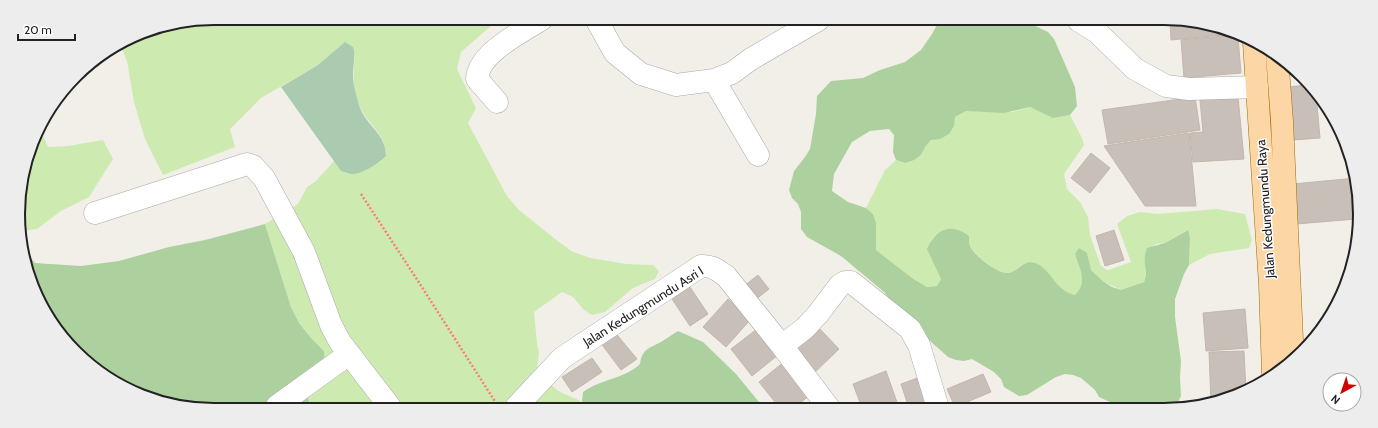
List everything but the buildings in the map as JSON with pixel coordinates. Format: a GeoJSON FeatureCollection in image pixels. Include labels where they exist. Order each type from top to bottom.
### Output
{"type":"FeatureCollection","features":[{"type":"Feature","properties":{"kind":"main road","name":"Jalan Kedungmundu Raya"},"geometry":{"type":"LineString","coordinates":[[1254,48],[1270,285],[1273,368]]}},
{"type":"Feature","properties":{"kind":"main road","name":"Jalan Kedungmundu Raya"},"geometry":{"type":"LineString","coordinates":[[1278,63],[1282,121],[1293,353]]}},
{"type":"Feature","properties":{"kind":"street"},"geometry":{"type":"LineString","coordinates":[[497,102],[477,79],[477,72],[491,53],[533,25]]}},
{"type":"Feature","properties":{"kind":"street"},"geometry":{"type":"LineString","coordinates":[[599,25],[615,53],[641,74],[676,85],[714,80],[732,73],[751,59],[809,25]]}},
{"type":"Feature","properties":{"kind":"street"},"geometry":{"type":"LineString","coordinates":[[1086,25],[1097,32],[1135,69],[1166,86],[1189,89],[1257,82]]}},
{"type":"Feature","properties":{"kind":"street"},"geometry":{"type":"LineString","coordinates":[[1104,25],[1148,69],[1170,81],[1257,82]]}},
{"type":"Feature","properties":{"kind":"street"},"geometry":{"type":"LineString","coordinates":[[714,80],[758,155]]}},
{"type":"Feature","properties":{"kind":"street"},"geometry":{"type":"LineString","coordinates":[[95,213],[247,164],[253,166],[264,178],[304,252],[331,325],[340,342],[387,403]]}},
{"type":"Feature","properties":{"kind":"street","name":"Jalan Kedungmundu Asri I"},"geometry":{"type":"LineString","coordinates":[[520,403],[562,358],[702,266],[707,265],[715,268],[726,276],[825,403]]}},
{"type":"Feature","properties":{"kind":"street"},"geometry":{"type":"LineString","coordinates":[[782,346],[805,328],[818,314],[840,285],[845,282],[851,282],[910,329],[919,345],[936,403]]}},
{"type":"Feature","properties":{"kind":"street"},"geometry":{"type":"LineString","coordinates":[[280,403],[349,354]]}},
{"type":"Feature","properties":{"kind":"path"},"geometry":{"type":"LineString","coordinates":[[361,194],[495,403]]}},
{"type":"Feature","properties":{"kind":"green space"},"geometry":{"type":"Polygon","coordinates":[[[202,25],[492,25],[461,52],[457,69],[476,108],[468,123],[507,196],[519,210],[573,252],[591,258],[626,264],[653,265],[659,271],[655,279],[633,288],[605,312],[592,315],[584,310],[573,297],[562,292],[534,312],[539,352],[537,370],[557,390],[582,403],[310,403],[308,399],[315,383],[324,351],[299,323],[291,307],[265,224],[298,204],[307,187],[316,181],[334,161],[341,171],[355,170],[365,169],[375,165],[386,156],[384,143],[381,137],[362,111],[356,98],[354,84],[355,56],[345,43],[318,65],[261,98],[230,129],[235,147],[163,175],[145,139],[134,102],[127,61],[122,48],[130,44],[165,31],[202,25]]]}},
{"type":"Feature","properties":{"kind":"green space"},"geometry":{"type":"Polygon","coordinates":[[[937,25],[1033,25],[1048,32],[1054,39],[1075,87],[1077,106],[1070,115],[1053,118],[1030,107],[1004,113],[966,111],[955,117],[954,126],[949,134],[940,139],[931,140],[921,155],[914,160],[905,163],[896,160],[893,152],[894,135],[889,129],[870,131],[852,142],[834,174],[832,191],[848,202],[866,208],[873,214],[876,223],[876,250],[912,278],[927,287],[937,286],[941,279],[927,249],[939,232],[944,230],[956,229],[969,236],[972,250],[986,263],[997,270],[1007,273],[1014,271],[1023,264],[1031,262],[1035,263],[1045,269],[1062,289],[1075,295],[1079,290],[1082,281],[1081,271],[1075,254],[1079,248],[1087,253],[1091,270],[1104,282],[1121,290],[1144,282],[1146,277],[1145,254],[1147,248],[1165,243],[1188,230],[1190,238],[1189,265],[1175,299],[1175,317],[1181,361],[1181,396],[1178,403],[1112,403],[1099,397],[1095,390],[1081,378],[1065,374],[1056,377],[1027,395],[1019,396],[1004,387],[1001,379],[994,372],[972,359],[964,361],[948,357],[920,332],[884,292],[841,256],[807,237],[801,229],[801,212],[789,190],[794,171],[810,149],[816,114],[817,96],[831,81],[863,78],[880,70],[905,62],[921,50],[937,25]]]}},
{"type":"Feature","properties":{"kind":"green space"},"geometry":{"type":"Polygon","coordinates":[[[345,42],[353,47],[354,51],[353,79],[360,108],[367,120],[380,136],[385,148],[386,156],[370,168],[355,174],[341,171],[281,87],[318,65],[345,42]]]}},
{"type":"Feature","properties":{"kind":"green space"},"geometry":{"type":"Polygon","coordinates":[[[1030,107],[1045,113],[1060,116],[1070,115],[1082,138],[1084,145],[1064,174],[1067,189],[1080,202],[1088,217],[1090,235],[1101,266],[1107,270],[1131,262],[1117,224],[1127,216],[1140,212],[1157,214],[1217,209],[1245,214],[1252,240],[1249,248],[1210,254],[1189,265],[1190,238],[1187,230],[1165,243],[1156,244],[1145,256],[1146,275],[1144,282],[1121,290],[1104,282],[1075,254],[1082,275],[1082,285],[1076,295],[1067,293],[1042,267],[1024,263],[1008,273],[992,267],[981,259],[970,246],[969,236],[945,229],[937,234],[931,241],[941,279],[937,286],[927,287],[912,278],[876,250],[876,232],[873,214],[866,208],[885,170],[896,160],[905,163],[921,155],[931,140],[947,133],[954,122],[955,117],[966,111],[1012,112],[1030,107]]]}},
{"type":"Feature","properties":{"kind":"green space"},"geometry":{"type":"Polygon","coordinates":[[[42,134],[48,147],[68,146],[103,140],[113,159],[89,197],[61,211],[37,229],[26,231],[25,202],[31,165],[42,134]]]}},
{"type":"Feature","properties":{"kind":"green space"},"geometry":{"type":"Polygon","coordinates":[[[265,224],[291,307],[299,323],[324,351],[325,368],[315,383],[308,399],[310,403],[202,403],[165,397],[130,384],[119,378],[89,356],[64,329],[44,298],[30,257],[35,263],[81,266],[119,261],[169,247],[205,240],[265,224]]]}},
{"type":"Feature","properties":{"kind":"green space"},"geometry":{"type":"Polygon","coordinates":[[[678,331],[703,342],[736,374],[759,402],[583,403],[582,401],[583,392],[597,384],[620,376],[634,369],[640,364],[641,358],[645,351],[678,331]]]}}]}
